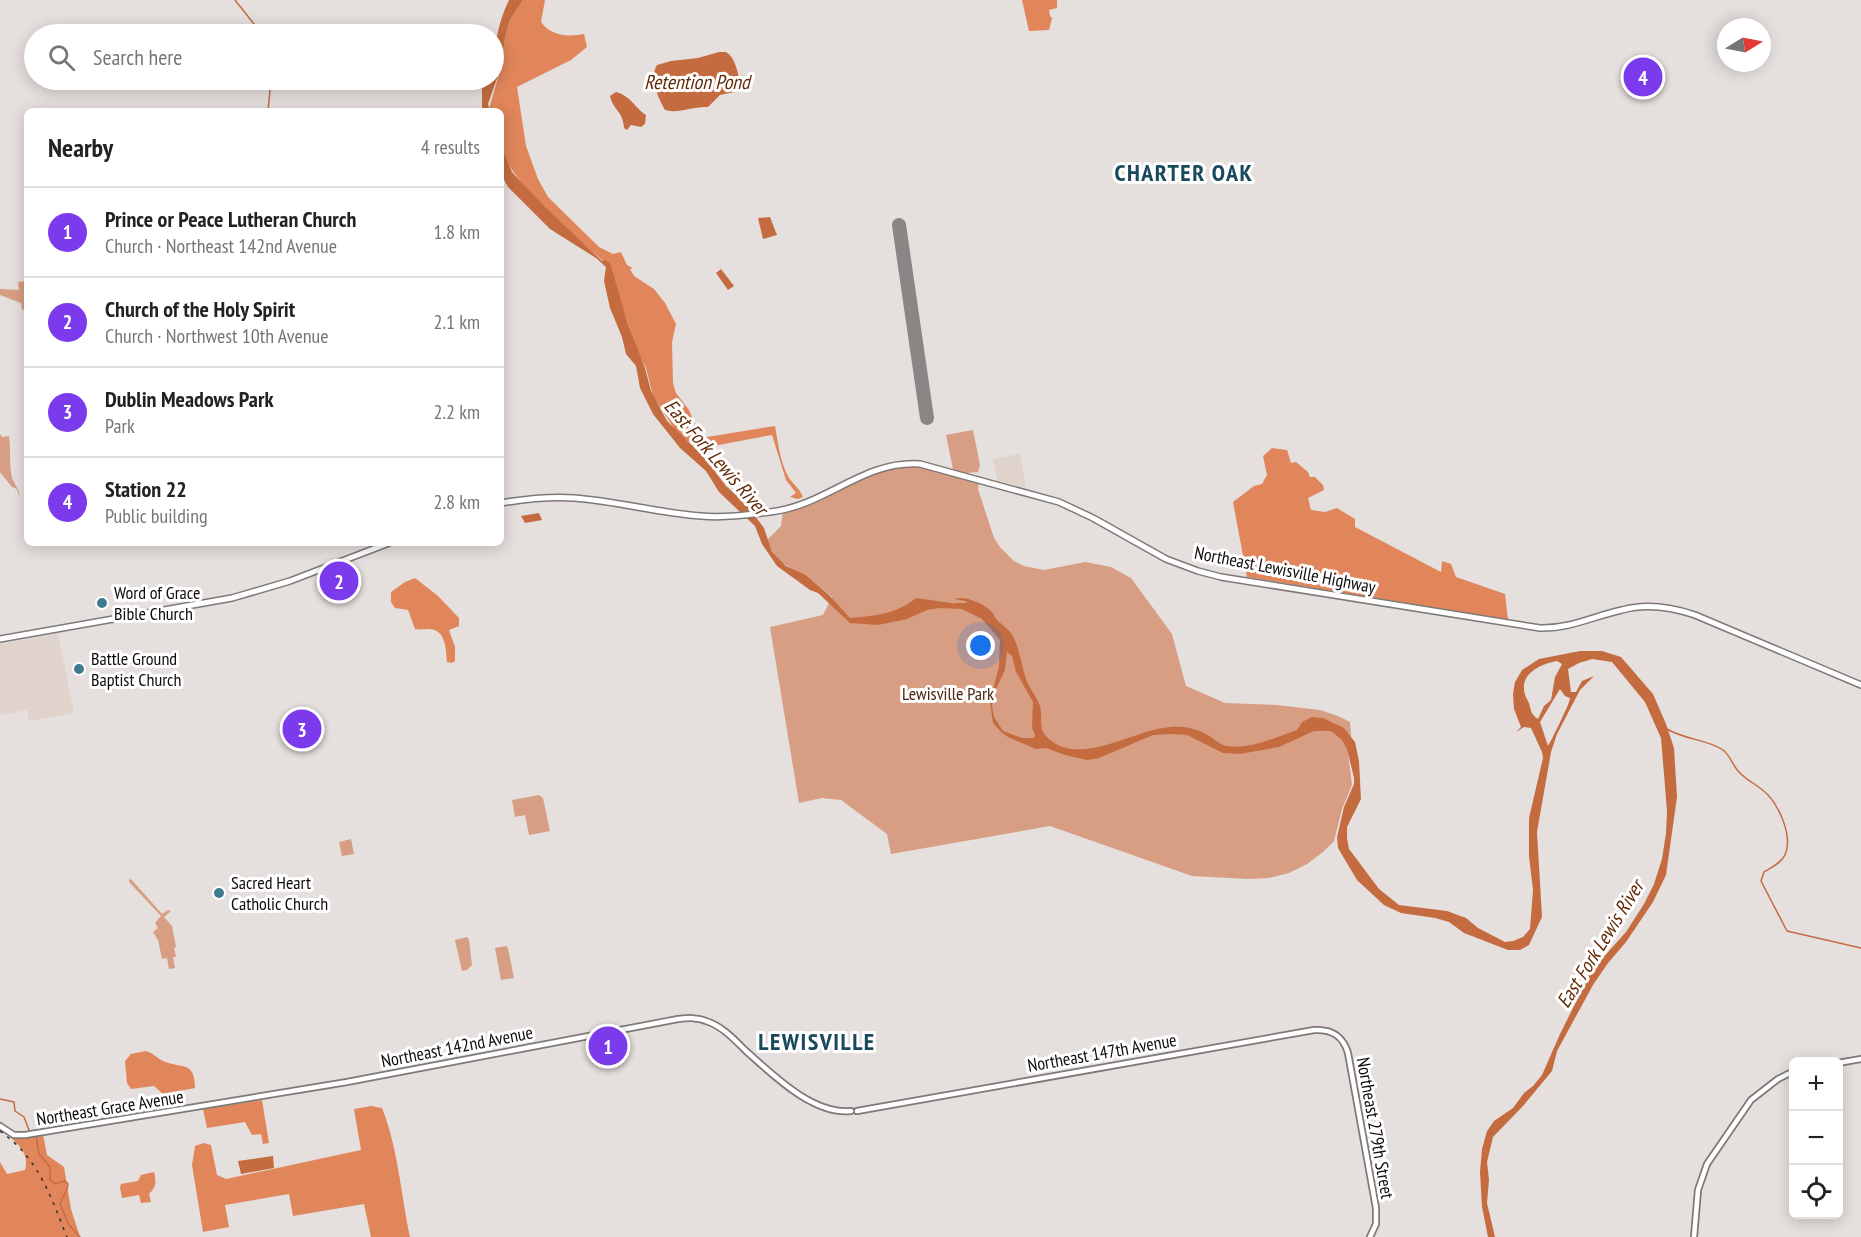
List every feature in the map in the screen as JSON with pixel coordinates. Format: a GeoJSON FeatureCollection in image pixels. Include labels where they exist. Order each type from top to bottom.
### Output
{"type":"FeatureCollection","features":[{"type":"Feature","properties":{"kind":"main road","name":"Northeast Lewisville Highway"},"geometry":{"type":"LineString","coordinates":[[504,503],[534,498],[576,498],[695,516],[734,516],[783,510],[809,503],[879,468],[901,464],[921,464],[1059,502],[1093,518],[1166,559],[1221,577],[1540,628],[1570,625],[1632,607],[1668,608],[1695,615],[1861,685]]}},
{"type":"Feature","properties":{"kind":"main road"},"geometry":{"type":"LineString","coordinates":[[0,639],[232,598],[290,581],[381,546]]}},
{"type":"Feature","properties":{"kind":"main road","name":"Northeast 142nd Avenue"},"geometry":{"type":"LineString","coordinates":[[226,1102],[693,1018]]}},
{"type":"Feature","properties":{"kind":"main road","name":"Northeast 147th Avenue"},"geometry":{"type":"LineString","coordinates":[[693,1018],[712,1023],[723,1030],[766,1068],[812,1102],[830,1111],[854,1111],[1314,1030],[1334,1033],[1346,1046]]}},
{"type":"Feature","properties":{"kind":"main road","name":"Northeast 279th Street"},"geometry":{"type":"LineString","coordinates":[[1346,1046],[1377,1215],[1370,1237]]}},
{"type":"Feature","properties":{"kind":"main road"},"geometry":{"type":"LineString","coordinates":[[1843,1062],[1861,1059]]}},
{"type":"Feature","properties":{"kind":"main road"},"geometry":{"type":"LineString","coordinates":[[1694,1237],[1698,1190],[1707,1164],[1751,1100],[1789,1073]]}},
{"type":"Feature","properties":{"kind":"main road","name":"Northeast Grace Avenue"},"geometry":{"type":"LineString","coordinates":[[0,1126],[14,1135],[25,1135],[226,1102]]}},
{"type":"Feature","properties":{"kind":"shaded area"},"geometry":{"type":"Polygon","coordinates":[[[523,0],[545,0],[541,22],[545,27],[560,34],[584,34],[587,47],[571,60],[517,87],[526,146],[538,179],[548,197],[599,247],[613,254],[621,252],[627,265],[633,268],[630,269],[634,276],[654,289],[665,303],[676,324],[672,342],[673,383],[676,393],[689,410],[701,438],[775,426],[783,466],[803,497],[798,499],[790,497],[796,493],[786,480],[772,435],[697,449],[675,430],[653,396],[646,368],[639,355],[609,263],[602,260],[545,207],[529,191],[506,161],[504,156],[504,108],[489,108],[494,90],[504,90],[504,45],[510,20],[523,0]]]}},
{"type":"Feature","properties":{"kind":"shaded area"},"geometry":{"type":"Polygon","coordinates":[[[1022,0],[1057,0],[1057,8],[1049,10],[1052,18],[1049,30],[1029,31],[1022,0]]]}},
{"type":"Feature","properties":{"kind":"shaded area"},"geometry":{"type":"Polygon","coordinates":[[[1272,448],[1287,450],[1291,463],[1296,462],[1308,472],[1310,477],[1315,477],[1323,485],[1324,490],[1308,498],[1311,510],[1325,512],[1337,508],[1355,519],[1355,527],[1441,572],[1442,561],[1451,564],[1456,577],[1505,594],[1508,620],[1247,577],[1233,502],[1254,486],[1262,484],[1267,475],[1263,456],[1272,448]]]}},
{"type":"Feature","properties":{"kind":"shaded area"},"geometry":{"type":"Polygon","coordinates":[[[1020,454],[1026,488],[997,480],[993,459],[1020,454]]]}},
{"type":"Feature","properties":{"kind":"shaded area"},"geometry":{"type":"Polygon","coordinates":[[[415,578],[438,596],[459,618],[459,626],[449,630],[455,647],[455,661],[452,663],[447,662],[444,641],[439,633],[430,629],[415,629],[408,610],[395,608],[391,602],[391,592],[415,578]]]}},
{"type":"Feature","properties":{"kind":"shaded area"},"geometry":{"type":"Polygon","coordinates":[[[58,634],[74,713],[29,721],[27,710],[0,715],[0,644],[58,634]]]}},
{"type":"Feature","properties":{"kind":"shaded area"},"geometry":{"type":"Polygon","coordinates":[[[146,1051],[163,1061],[190,1069],[193,1073],[195,1088],[163,1094],[154,1086],[131,1089],[127,1083],[125,1061],[131,1054],[146,1051]]]}},
{"type":"Feature","properties":{"kind":"shaded area"},"geometry":{"type":"Polygon","coordinates":[[[262,1100],[269,1143],[263,1144],[261,1134],[252,1135],[245,1122],[207,1128],[203,1109],[262,1100]]]}},
{"type":"Feature","properties":{"kind":"shaded area"},"geometry":{"type":"Polygon","coordinates":[[[371,1106],[382,1108],[387,1123],[396,1155],[410,1237],[371,1237],[364,1204],[293,1216],[289,1194],[225,1205],[229,1227],[203,1232],[192,1165],[195,1146],[204,1143],[211,1145],[217,1175],[226,1179],[361,1150],[354,1109],[371,1106]]]}},
{"type":"Feature","properties":{"kind":"shaded area"},"geometry":{"type":"Polygon","coordinates":[[[43,1134],[47,1155],[64,1167],[71,1209],[80,1237],[0,1237],[0,1162],[7,1174],[25,1170],[26,1165],[23,1152],[10,1137],[43,1134]]]}},
{"type":"Feature","properties":{"kind":"shaded area"},"geometry":{"type":"Polygon","coordinates":[[[154,1172],[155,1184],[149,1194],[151,1202],[141,1203],[139,1195],[122,1198],[121,1184],[138,1181],[141,1175],[154,1172]]]}},
{"type":"Feature","properties":{"kind":"green space"},"geometry":{"type":"Polygon","coordinates":[[[24,281],[24,310],[22,310],[21,303],[0,295],[0,289],[19,290],[18,282],[24,281]]]}},
{"type":"Feature","properties":{"kind":"green space"},"geometry":{"type":"Polygon","coordinates":[[[973,430],[980,465],[978,472],[966,473],[953,469],[946,435],[973,430]]]}},
{"type":"Feature","properties":{"kind":"green space"},"geometry":{"type":"Polygon","coordinates":[[[0,434],[2,437],[9,436],[12,476],[18,490],[20,498],[17,489],[12,487],[0,472],[0,434]]]}},
{"type":"Feature","properties":{"kind":"green space","name":"Lewisville Park"},"geometry":{"type":"Polygon","coordinates":[[[907,464],[979,480],[978,489],[994,538],[1014,561],[1024,566],[1044,570],[1085,562],[1111,567],[1131,578],[1172,634],[1186,686],[1225,703],[1277,705],[1320,710],[1350,722],[1351,735],[1348,753],[1352,785],[1342,809],[1334,841],[1307,864],[1289,873],[1269,878],[1192,876],[1050,826],[891,854],[887,834],[841,800],[822,798],[799,803],[770,627],[823,615],[832,597],[806,575],[781,562],[773,554],[767,540],[781,526],[783,511],[858,478],[907,464]]]}},
{"type":"Feature","properties":{"kind":"green space"},"geometry":{"type":"Polygon","coordinates":[[[539,795],[543,798],[550,831],[529,835],[525,815],[515,817],[512,800],[539,795]]]}},
{"type":"Feature","properties":{"kind":"green space"},"geometry":{"type":"Polygon","coordinates":[[[351,839],[354,854],[342,856],[339,842],[351,839]]]}},
{"type":"Feature","properties":{"kind":"green space"},"geometry":{"type":"Polygon","coordinates":[[[131,879],[162,914],[168,910],[171,911],[164,917],[172,926],[176,947],[174,948],[176,957],[173,957],[175,968],[169,969],[167,958],[162,959],[158,940],[153,932],[158,928],[155,923],[161,916],[129,882],[131,879]]]}},
{"type":"Feature","properties":{"kind":"green space"},"geometry":{"type":"Polygon","coordinates":[[[467,937],[472,965],[462,971],[455,940],[467,937]]]}},
{"type":"Feature","properties":{"kind":"green space"},"geometry":{"type":"Polygon","coordinates":[[[506,946],[514,978],[501,980],[495,948],[506,946]]]}},
{"type":"Feature","properties":{"kind":"water"},"geometry":{"type":"Polygon","coordinates":[[[509,0],[523,0],[510,20],[504,45],[504,24],[500,24],[509,0]]]}},
{"type":"Feature","properties":{"kind":"water","name":"Retention Pond"},"geometry":{"type":"Polygon","coordinates":[[[726,52],[733,59],[739,91],[720,95],[708,107],[665,110],[657,94],[654,81],[657,65],[726,52]]]}},
{"type":"Feature","properties":{"kind":"water"},"geometry":{"type":"Polygon","coordinates":[[[482,90],[493,90],[488,104],[489,108],[482,108],[482,90]]]}},
{"type":"Feature","properties":{"kind":"water"},"geometry":{"type":"Polygon","coordinates":[[[616,92],[629,99],[646,115],[645,124],[641,127],[631,125],[627,130],[624,128],[622,118],[610,96],[616,92]]]}},
{"type":"Feature","properties":{"kind":"water"},"geometry":{"type":"Polygon","coordinates":[[[504,153],[512,172],[545,207],[602,261],[606,260],[610,263],[651,391],[667,421],[704,457],[726,486],[746,504],[764,528],[772,552],[786,566],[806,575],[850,618],[893,611],[916,598],[972,606],[965,601],[954,599],[963,598],[983,605],[1014,638],[1027,682],[1040,706],[1042,729],[1046,736],[1058,745],[1072,749],[1103,746],[1163,728],[1188,728],[1211,737],[1220,744],[1235,747],[1263,742],[1297,730],[1302,722],[1312,717],[1323,718],[1344,728],[1355,742],[1359,761],[1361,799],[1347,827],[1349,849],[1379,889],[1399,905],[1447,911],[1466,918],[1478,928],[1505,942],[1523,937],[1530,929],[1533,890],[1529,856],[1529,818],[1543,758],[1531,728],[1524,727],[1516,732],[1521,727],[1514,709],[1515,682],[1522,670],[1539,659],[1580,651],[1602,651],[1621,657],[1653,694],[1674,748],[1677,797],[1666,875],[1653,902],[1593,985],[1557,1051],[1552,1071],[1493,1137],[1487,1162],[1489,1180],[1487,1203],[1495,1237],[1488,1237],[1482,1207],[1480,1172],[1482,1149],[1487,1131],[1494,1121],[1513,1108],[1542,1075],[1592,970],[1626,932],[1644,904],[1654,884],[1662,859],[1667,811],[1661,738],[1645,702],[1612,662],[1592,659],[1568,669],[1571,692],[1576,692],[1582,681],[1594,676],[1580,690],[1557,734],[1551,752],[1537,832],[1542,917],[1529,945],[1520,950],[1508,950],[1464,933],[1449,922],[1401,913],[1384,905],[1357,880],[1338,848],[1337,837],[1354,778],[1347,749],[1342,740],[1331,731],[1314,731],[1279,747],[1240,754],[1223,753],[1187,735],[1170,734],[1153,735],[1099,758],[1087,760],[1046,748],[1036,749],[1008,737],[993,723],[990,702],[999,666],[1000,640],[982,619],[962,609],[939,608],[927,610],[907,619],[878,625],[850,623],[818,593],[810,590],[777,566],[762,544],[755,526],[719,492],[706,471],[680,448],[653,414],[640,388],[636,366],[626,354],[622,337],[610,308],[604,281],[606,267],[596,258],[550,229],[505,182],[504,153]],[[1007,652],[1005,670],[996,689],[992,705],[994,717],[1003,731],[1022,738],[1034,738],[1033,702],[1016,672],[1012,656],[1007,652]],[[1557,661],[1546,664],[1535,669],[1526,678],[1524,693],[1534,716],[1538,719],[1544,706],[1551,700],[1555,677],[1562,664],[1557,661]],[[1560,689],[1540,722],[1548,746],[1570,698],[1565,696],[1560,689]]]}},
{"type":"Feature","properties":{"kind":"water"},"geometry":{"type":"Polygon","coordinates":[[[770,217],[777,235],[763,239],[758,218],[770,217]]]}},
{"type":"Feature","properties":{"kind":"water"},"geometry":{"type":"Polygon","coordinates":[[[721,269],[734,286],[728,290],[716,273],[721,269]]]}},
{"type":"Feature","properties":{"kind":"water"},"geometry":{"type":"Polygon","coordinates":[[[539,513],[542,520],[525,523],[521,516],[539,513]]]}},
{"type":"Feature","properties":{"kind":"water"},"geometry":{"type":"Polygon","coordinates":[[[273,1156],[274,1168],[241,1174],[238,1161],[273,1156]]]}},
{"type":"Feature","properties":{"kind":"waterway"},"geometry":{"type":"LineString","coordinates":[[235,0],[254,24]]}},
{"type":"Feature","properties":{"kind":"waterway"},"geometry":{"type":"LineString","coordinates":[[268,108],[270,90]]}},
{"type":"Feature","properties":{"kind":"waterway","name":"East Fork Lewis River"},"geometry":{"type":"LineString","coordinates":[[957,605],[968,605],[973,608]]}},
{"type":"Feature","properties":{"kind":"waterway"},"geometry":{"type":"LineString","coordinates":[[1667,729],[1723,750],[1739,772],[1765,792],[1777,807],[1784,823],[1787,848],[1783,858],[1764,872],[1761,881],[1787,931],[1861,948]]}},
{"type":"Feature","properties":{"kind":"waterway"},"geometry":{"type":"LineString","coordinates":[[0,1099],[14,1102],[15,1111],[24,1117],[29,1130]]}},
{"type":"Feature","properties":{"kind":"waterway"},"geometry":{"type":"LineString","coordinates":[[36,1136],[39,1154],[50,1167],[50,1180],[55,1184],[65,1181],[68,1184],[60,1204],[69,1225],[80,1237]]}},
{"type":"Feature","properties":{"kind":"runway"},"geometry":{"type":"LineString","coordinates":[[899,225],[927,418]]}},
{"type":"Feature","properties":{"kind":"railway"},"geometry":{"type":"LineString","coordinates":[[0,1131],[25,1153],[34,1166],[49,1192],[67,1237]]}},
{"type":"Feature","properties":{"kind":"place","name":"Station 22"},"geometry":{"type":"Point","coordinates":[1643,77]}},
{"type":"Feature","properties":{"kind":"place","name":"Church of the Holy Spirit"},"geometry":{"type":"Point","coordinates":[339,581]}},
{"type":"Feature","properties":{"kind":"place","name":"Word of Grace Bible Church"},"geometry":{"type":"Point","coordinates":[102,603]}},
{"type":"Feature","properties":{"kind":"place","name":"Battle Ground Baptist Church"},"geometry":{"type":"Point","coordinates":[79,669]}},
{"type":"Feature","properties":{"kind":"place","name":"Dublin Meadows Park"},"geometry":{"type":"Point","coordinates":[302,729]}},
{"type":"Feature","properties":{"kind":"place","name":"Sacred Heart Catholic Church"},"geometry":{"type":"Point","coordinates":[219,893]}},
{"type":"Feature","properties":{"kind":"place","name":"Prince or Peace Lutheran Church"},"geometry":{"type":"Point","coordinates":[608,1046]}},
{"type":"Feature","properties":{"kind":"district","name":"CHARTER OAK"},"geometry":{"type":"Point","coordinates":[1184,173]}},
{"type":"Feature","properties":{"kind":"district","name":"LEWISVILLE"},"geometry":{"type":"Point","coordinates":[817,1042]}}]}
